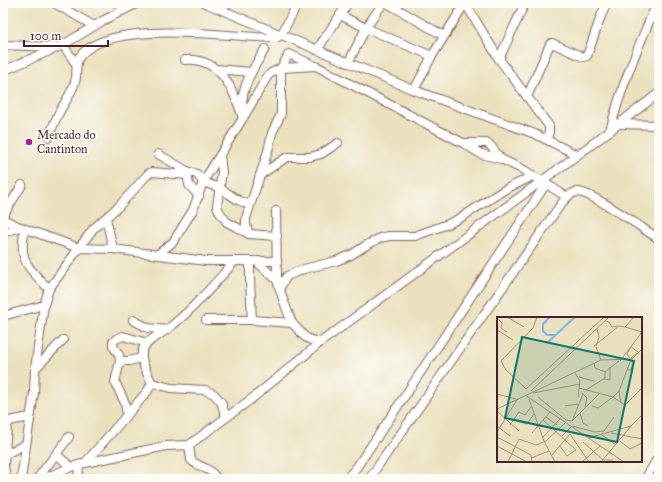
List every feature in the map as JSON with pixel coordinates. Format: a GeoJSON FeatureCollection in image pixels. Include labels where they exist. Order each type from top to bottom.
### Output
{"type":"FeatureCollection","features":[{"type":"Feature","properties":{"kind":"street"},"geometry":{"type":"LineString","coordinates":[[54,3],[94,26]]}},
{"type":"Feature","properties":{"kind":"street"},"geometry":{"type":"LineString","coordinates":[[116,3],[127,8]]}},
{"type":"Feature","properties":{"kind":"street"},"geometry":{"type":"LineString","coordinates":[[3,71],[60,46],[138,3]]}},
{"type":"Feature","properties":{"kind":"street"},"geometry":{"type":"LineString","coordinates":[[205,3],[414,90],[547,139],[577,155]]}},
{"type":"Feature","properties":{"kind":"street"},"geometry":{"type":"LineString","coordinates":[[49,137],[75,83],[76,64],[78,58],[95,44],[121,36],[137,34],[222,34],[276,38],[281,35],[298,3]]}},
{"type":"Feature","properties":{"kind":"street"},"geometry":{"type":"LineString","coordinates":[[317,50],[348,3]]}},
{"type":"Feature","properties":{"kind":"street"},"geometry":{"type":"LineString","coordinates":[[348,63],[366,28],[383,3]]}},
{"type":"Feature","properties":{"kind":"street"},"geometry":{"type":"LineString","coordinates":[[387,3],[444,36]]}},
{"type":"Feature","properties":{"kind":"street"},"geometry":{"type":"LineString","coordinates":[[414,90],[432,56],[465,3],[499,59],[549,126],[547,139]]}},
{"type":"Feature","properties":{"kind":"street"},"geometry":{"type":"LineString","coordinates":[[499,59],[524,3]]}},
{"type":"Feature","properties":{"kind":"street"},"geometry":{"type":"LineString","coordinates":[[527,98],[550,44],[552,43],[583,57],[587,56],[607,3]]}},
{"type":"Feature","properties":{"kind":"street"},"geometry":{"type":"LineString","coordinates":[[610,131],[618,101],[657,3]]}},
{"type":"Feature","properties":{"kind":"street"},"geometry":{"type":"LineString","coordinates":[[340,15],[366,28],[432,56]]}},
{"type":"Feature","properties":{"kind":"street"},"geometry":{"type":"LineString","coordinates":[[3,45],[60,46],[76,64]]}},
{"type":"Feature","properties":{"kind":"street"},"geometry":{"type":"LineString","coordinates":[[243,118],[242,98],[246,83],[265,49]]}},
{"type":"Feature","properties":{"kind":"street"},"geometry":{"type":"LineString","coordinates":[[249,234],[246,225],[246,218],[268,152],[272,133],[281,114],[281,68],[289,54],[298,62],[316,66],[463,143],[481,154],[501,159],[533,176],[567,197]]}},
{"type":"Feature","properties":{"kind":"street"},"geometry":{"type":"LineString","coordinates":[[185,60],[200,60],[216,69],[226,80],[233,92],[243,118]]}},
{"type":"Feature","properties":{"kind":"street"},"geometry":{"type":"LineString","coordinates":[[158,254],[173,242],[193,210],[203,182],[267,77],[271,73],[281,68],[298,62]]}},
{"type":"Feature","properties":{"kind":"street"},"geometry":{"type":"LineString","coordinates":[[216,69],[251,72]]}},
{"type":"Feature","properties":{"kind":"street"},"geometry":{"type":"LineString","coordinates":[[43,479],[78,465],[166,446],[189,445],[259,392],[321,342],[543,182],[659,93]]}},
{"type":"Feature","properties":{"kind":"street"},"geometry":{"type":"LineString","coordinates":[[620,124],[659,125]]}},
{"type":"Feature","properties":{"kind":"street"},"geometry":{"type":"LineString","coordinates":[[260,175],[284,159],[310,157],[320,154],[338,143]]}},
{"type":"Feature","properties":{"kind":"street"},"geometry":{"type":"LineString","coordinates":[[158,154],[187,173],[189,185],[199,196]]}},
{"type":"Feature","properties":{"kind":"street"},"geometry":{"type":"LineString","coordinates":[[220,156],[222,172],[217,206],[220,213],[227,222],[249,234],[277,236]]}},
{"type":"Feature","properties":{"kind":"street"},"geometry":{"type":"LineString","coordinates":[[20,479],[34,393],[35,369],[44,305],[49,289],[93,229],[106,218],[148,174],[152,172],[197,174],[203,182],[220,188],[238,200],[250,205]]}},
{"type":"Feature","properties":{"kind":"street"},"geometry":{"type":"LineString","coordinates":[[278,279],[304,269],[336,261],[351,255],[380,238],[389,236],[415,236],[432,231],[462,217],[504,190],[533,176]]}},
{"type":"Feature","properties":{"kind":"street"},"geometry":{"type":"LineString","coordinates":[[346,479],[356,468],[372,445],[543,182]]}},
{"type":"Feature","properties":{"kind":"street"},"geometry":{"type":"LineString","coordinates":[[3,216],[22,185]]}},
{"type":"Feature","properties":{"kind":"street"},"geometry":{"type":"LineString","coordinates":[[369,479],[567,197],[578,192],[585,194],[598,200],[659,239]]}},
{"type":"Feature","properties":{"kind":"street"},"geometry":{"type":"LineString","coordinates":[[276,211],[278,279],[292,323],[311,340],[321,342]]}},
{"type":"Feature","properties":{"kind":"street"},"geometry":{"type":"LineString","coordinates":[[106,218],[114,249]]}},
{"type":"Feature","properties":{"kind":"street"},"geometry":{"type":"LineString","coordinates":[[3,219],[22,228],[79,248],[114,249],[206,261],[277,261]]}},
{"type":"Feature","properties":{"kind":"street"},"geometry":{"type":"LineString","coordinates":[[3,233],[22,228]]}},
{"type":"Feature","properties":{"kind":"street"},"geometry":{"type":"LineString","coordinates":[[22,228],[25,260],[30,269],[49,289]]}},
{"type":"Feature","properties":{"kind":"street"},"geometry":{"type":"LineString","coordinates":[[173,242],[174,256]]}},
{"type":"Feature","properties":{"kind":"street"},"geometry":{"type":"LineString","coordinates":[[152,383],[141,358],[142,351],[147,344],[167,330],[195,305],[235,261]]}},
{"type":"Feature","properties":{"kind":"street"},"geometry":{"type":"LineString","coordinates":[[253,261],[278,279]]}},
{"type":"Feature","properties":{"kind":"street"},"geometry":{"type":"LineString","coordinates":[[252,320],[250,280],[253,261]]}},
{"type":"Feature","properties":{"kind":"street"},"geometry":{"type":"LineString","coordinates":[[278,279],[287,276]]}},
{"type":"Feature","properties":{"kind":"street"},"geometry":{"type":"LineString","coordinates":[[3,316],[44,305]]}},
{"type":"Feature","properties":{"kind":"street"},"geometry":{"type":"LineString","coordinates":[[133,320],[148,328],[167,330]]}},
{"type":"Feature","properties":{"kind":"street"},"geometry":{"type":"LineString","coordinates":[[206,320],[252,320],[292,323]]}},
{"type":"Feature","properties":{"kind":"street"},"geometry":{"type":"LineString","coordinates":[[127,415],[125,403],[115,382],[120,361],[119,355],[113,346],[113,342],[116,338],[123,336],[147,344]]}},
{"type":"Feature","properties":{"kind":"street"},"geometry":{"type":"LineString","coordinates":[[35,369],[63,340]]}},
{"type":"Feature","properties":{"kind":"street"},"geometry":{"type":"LineString","coordinates":[[120,361],[129,361],[141,358]]}},
{"type":"Feature","properties":{"kind":"street"},"geometry":{"type":"LineString","coordinates":[[152,383],[171,388],[204,390],[214,394],[221,402],[226,417]]}},
{"type":"Feature","properties":{"kind":"street"},"geometry":{"type":"LineString","coordinates":[[78,479],[78,465],[127,415],[147,392],[152,383]]}},
{"type":"Feature","properties":{"kind":"street"},"geometry":{"type":"LineString","coordinates":[[6,479],[4,465],[7,426],[9,421],[30,417]]}},
{"type":"Feature","properties":{"kind":"street"},"geometry":{"type":"LineString","coordinates":[[37,479],[69,437]]}},
{"type":"Feature","properties":{"kind":"street"},"geometry":{"type":"LineString","coordinates":[[6,454],[26,444]]}},
{"type":"Feature","properties":{"kind":"street"},"geometry":{"type":"LineString","coordinates":[[189,445],[191,460],[196,464],[207,468],[217,479]]}},
{"type":"Feature","properties":{"kind":"street"},"geometry":{"type":"LineString","coordinates":[[56,454],[78,465]]}},
{"type":"Feature","properties":{"kind":"street"},"geometry":{"type":"LineString","coordinates":[[645,479],[659,456]]}},
{"type":"Feature","properties":{"kind":"place","name":"Mercado do Cantinton"},"geometry":{"type":"Point","coordinates":[29,142]}}]}
